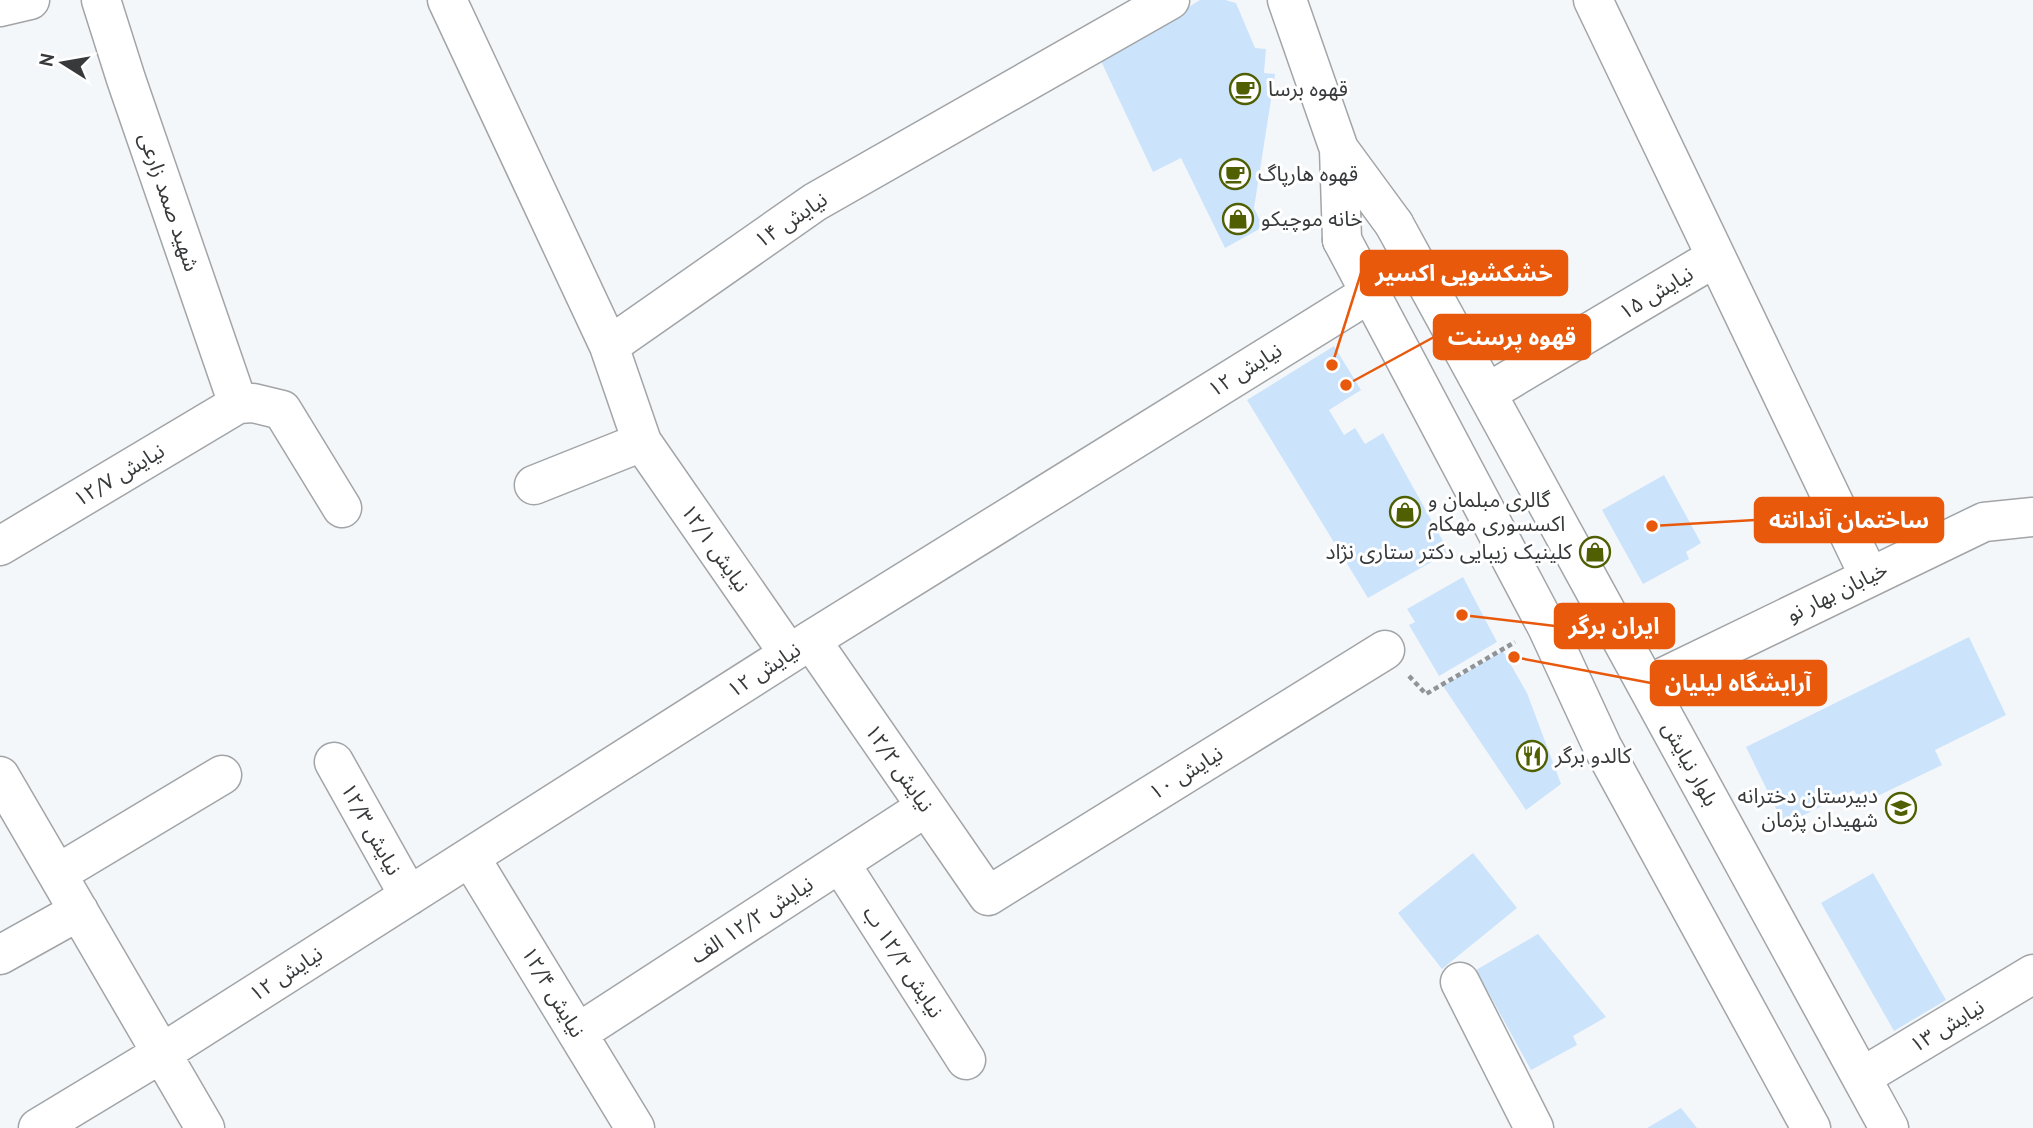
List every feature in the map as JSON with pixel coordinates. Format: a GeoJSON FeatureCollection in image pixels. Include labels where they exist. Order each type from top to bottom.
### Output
{"type":"FeatureCollection","features":[{"type":"Feature","properties":{"kind":"street"},"geometry":{"type":"LineString","coordinates":[[0,7],[30,0]]}},
{"type":"Feature","properties":{"kind":"street","name":"شهید صمد زارعی"},"geometry":{"type":"LineString","coordinates":[[101,0],[238,404]]}},
{"type":"Feature","properties":{"kind":"street"},"geometry":{"type":"LineString","coordinates":[[447,0],[609,346],[642,442],[534,485]]}},
{"type":"Feature","properties":{"kind":"street","name":"نیایش ۱۴"},"geometry":{"type":"LineString","coordinates":[[609,346],[815,202],[1170,0]]}},
{"type":"Feature","properties":{"kind":"street","name":"بلوار نیایش"},"geometry":{"type":"LineString","coordinates":[[1287,0],[1339,149],[1394,224],[1889,1128]]}},
{"type":"Feature","properties":{"kind":"street"},"geometry":{"type":"LineString","coordinates":[[1593,0],[1869,576]]}},
{"type":"Feature","properties":{"kind":"street","name":"بلوار نیایش"},"geometry":{"type":"LineString","coordinates":[[1339,149],[1342,240],[1547,627],[1602,746],[1811,1128]]}},
{"type":"Feature","properties":{"kind":"street","name":"۱۵ نیایش"},"geometry":{"type":"LineString","coordinates":[[1487,393],[1716,257]]}},
{"type":"Feature","properties":{"kind":"street","name":"نیایش ۱۲"},"geometry":{"type":"LineString","coordinates":[[38,1128],[162,1053],[800,647],[1370,293]]}},
{"type":"Feature","properties":{"kind":"street"},"geometry":{"type":"LineString","coordinates":[[238,404],[253,403],[282,410],[342,509]]}},
{"type":"Feature","properties":{"kind":"street","name":"۱۲/۷ نیایش"},"geometry":{"type":"LineString","coordinates":[[0,546],[238,404]]}},
{"type":"Feature","properties":{"kind":"street","name":"۱۲/۱ نیایش"},"geometry":{"type":"LineString","coordinates":[[642,442],[800,647]]}},
{"type":"Feature","properties":{"kind":"street","name":"خیابان بهار نو"},"geometry":{"type":"LineString","coordinates":[[1647,685],[1984,522],[2033,517]]}},
{"type":"Feature","properties":{"kind":"street","name":"۱۲/۲ نیایش"},"geometry":{"type":"LineString","coordinates":[[800,647],[926,807],[988,896]]}},
{"type":"Feature","properties":{"kind":"street","name":"نیایش ۱۰"},"geometry":{"type":"LineString","coordinates":[[988,896],[1384,650]]}},
{"type":"Feature","properties":{"kind":"street","name":"۱۲/۳ نیایش"},"geometry":{"type":"LineString","coordinates":[[334,762],[409,896]]}},
{"type":"Feature","properties":{"kind":"street"},"geometry":{"type":"LineString","coordinates":[[57,874],[222,775]]}},
{"type":"Feature","properties":{"kind":"street"},"geometry":{"type":"LineString","coordinates":[[0,776],[205,1128]]}},
{"type":"Feature","properties":{"kind":"street","name":"نیایش ۱۲/۲ الف"},"geometry":{"type":"LineString","coordinates":[[578,1033],[926,807]]}},
{"type":"Feature","properties":{"kind":"street","name":"۱۲/۴ نیایش"},"geometry":{"type":"LineString","coordinates":[[470,856],[635,1128]]}},
{"type":"Feature","properties":{"kind":"street","name":"نیایش ۱۲/۲ ب"},"geometry":{"type":"LineString","coordinates":[[840,863],[966,1060]]}},
{"type":"Feature","properties":{"kind":"street"},"geometry":{"type":"LineString","coordinates":[[0,955],[79,911]]}},
{"type":"Feature","properties":{"kind":"street","name":"نیایش ۱۳"},"geometry":{"type":"LineString","coordinates":[[1862,1077],[2033,974]]}},
{"type":"Feature","properties":{"kind":"street"},"geometry":{"type":"LineString","coordinates":[[1460,982],[1534,1128]]}},
{"type":"Feature","properties":{"kind":"path"},"geometry":{"type":"LineString","coordinates":[[1384,650],[1426,694],[1504,646],[1547,627]]}},
{"type":"Feature","properties":{"kind":"building"},"geometry":{"type":"Polygon","coordinates":[[[1200,0],[1236,3],[1255,48],[1266,49],[1264,73],[1275,74],[1254,208],[1263,227],[1225,248],[1181,158],[1153,172],[1101,61],[1200,0]]]}},
{"type":"Feature","properties":{"kind":"building"},"geometry":{"type":"Polygon","coordinates":[[[1334,346],[1361,390],[1329,410],[1344,435],[1355,428],[1365,444],[1383,433],[1449,552],[1368,598],[1247,400],[1334,346]]]}},
{"type":"Feature","properties":{"kind":"building"},"geometry":{"type":"Polygon","coordinates":[[[1664,475],[1701,543],[1686,552],[1689,559],[1643,584],[1602,510],[1664,475]]]}},
{"type":"Feature","properties":{"kind":"building"},"geometry":{"type":"Polygon","coordinates":[[[1463,577],[1497,642],[1439,676],[1409,625],[1415,622],[1407,609],[1463,577]]]}},
{"type":"Feature","properties":{"kind":"building"},"geometry":{"type":"Polygon","coordinates":[[[1969,637],[2006,715],[1935,750],[1942,765],[1861,804],[1854,790],[1784,825],[1746,747],[1969,637]]]}},
{"type":"Feature","properties":{"kind":"building"},"geometry":{"type":"Polygon","coordinates":[[[1503,651],[1527,693],[1561,784],[1526,810],[1443,686],[1503,651]]]}},
{"type":"Feature","properties":{"kind":"building"},"geometry":{"type":"Polygon","coordinates":[[[1473,853],[1517,908],[1442,969],[1398,913],[1473,853]]]}},
{"type":"Feature","properties":{"kind":"building"},"geometry":{"type":"Polygon","coordinates":[[[1873,873],[1946,1000],[1894,1031],[1821,903],[1873,873]]]}},
{"type":"Feature","properties":{"kind":"building"},"geometry":{"type":"Polygon","coordinates":[[[1538,934],[1606,1017],[1573,1036],[1577,1045],[1531,1070],[1476,970],[1538,934]]]}},
{"type":"Feature","properties":{"kind":"building"},"geometry":{"type":"Polygon","coordinates":[[[1681,1108],[1697,1128],[1647,1128],[1681,1108]]]}},
{"type":"Feature","properties":{"kind":"place","name":"قهوه برسا"},"geometry":{"type":"Point","coordinates":[1245,89]}},
{"type":"Feature","properties":{"kind":"place","name":"قهوه هارپاگ"},"geometry":{"type":"Point","coordinates":[1235,174]}},
{"type":"Feature","properties":{"kind":"place","name":"خانه موچیکو"},"geometry":{"type":"Point","coordinates":[1238,219]}},
{"type":"Feature","properties":{"kind":"place","name":"خشکشویی اکسیر"},"geometry":{"type":"Point","coordinates":[1332,365]}},
{"type":"Feature","properties":{"kind":"place","name":"قهوه پرسنت"},"geometry":{"type":"Point","coordinates":[1346,385]}},
{"type":"Feature","properties":{"kind":"place","name":"گالری مبلمان و اکسسوری مهکام"},"geometry":{"type":"Point","coordinates":[1405,512]}},
{"type":"Feature","properties":{"kind":"place","name":"ساختمان آندانته"},"geometry":{"type":"Point","coordinates":[1652,526]}},
{"type":"Feature","properties":{"kind":"place","name":"کلینیک زیبایی دکتر ستاری نژاد"},"geometry":{"type":"Point","coordinates":[1595,552]}},
{"type":"Feature","properties":{"kind":"place","name":"ایران برگر"},"geometry":{"type":"Point","coordinates":[1462,615]}},
{"type":"Feature","properties":{"kind":"place","name":"آرایشگاه لیلیان"},"geometry":{"type":"Point","coordinates":[1514,657]}},
{"type":"Feature","properties":{"kind":"place","name":"کالدو برگر"},"geometry":{"type":"Point","coordinates":[1532,756]}},
{"type":"Feature","properties":{"kind":"place","name":"دبیرستان دخترانه شهیدان پژمان"},"geometry":{"type":"Point","coordinates":[1901,808]}}]}
